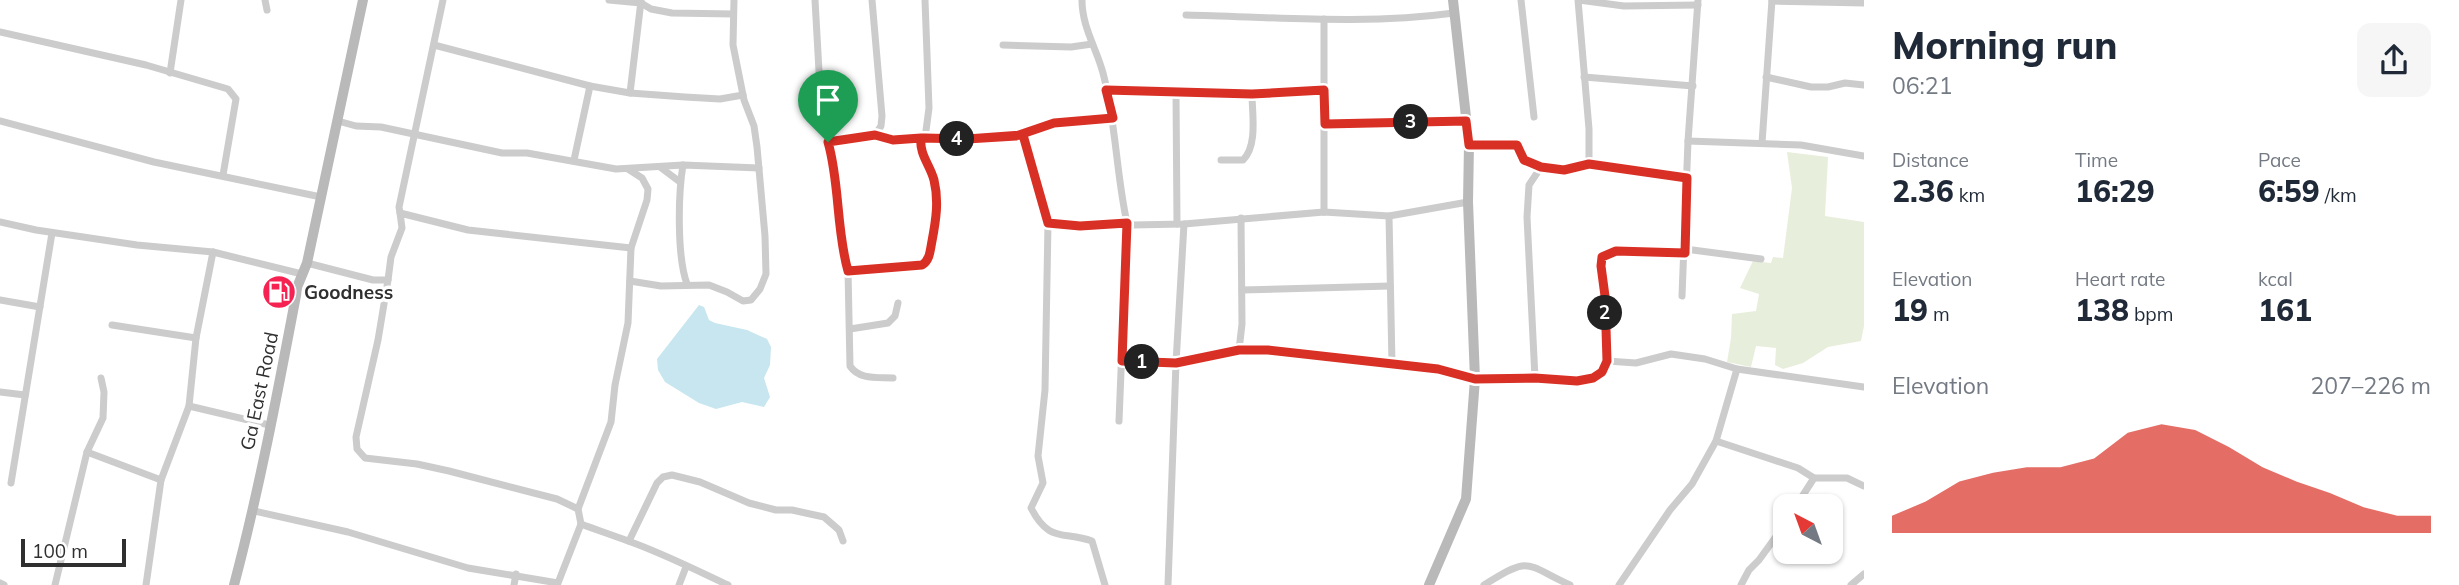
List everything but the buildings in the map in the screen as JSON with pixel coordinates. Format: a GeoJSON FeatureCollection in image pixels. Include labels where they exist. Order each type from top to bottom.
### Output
{"type":"FeatureCollection","features":[{"type":"Feature","properties":{"kind":"street"},"geometry":{"type":"LineString","coordinates":[[170,72],[181,0]]}},
{"type":"Feature","properties":{"kind":"street"},"geometry":{"type":"LineString","coordinates":[[265,0],[267,10]]}},
{"type":"Feature","properties":{"kind":"street","name":"Ga East Road"},"geometry":{"type":"LineString","coordinates":[[234,585],[254,511],[269,425],[363,0]]}},
{"type":"Feature","properties":{"kind":"street"},"geometry":{"type":"LineString","coordinates":[[443,0],[399,207],[402,228],[391,257],[378,340],[356,437],[357,449],[365,458],[449,471],[557,499],[578,509]]}},
{"type":"Feature","properties":{"kind":"street"},"geometry":{"type":"LineString","coordinates":[[609,0],[641,1],[651,9],[672,13],[733,14]]}},
{"type":"Feature","properties":{"kind":"street"},"geometry":{"type":"LineString","coordinates":[[630,281],[661,286],[709,285],[747,302],[760,289],[766,266],[760,169],[754,126],[743,95],[733,44],[734,0]]}},
{"type":"Feature","properties":{"kind":"street"},"geometry":{"type":"LineString","coordinates":[[815,0],[818,77],[848,271],[852,371],[860,376],[893,378]]}},
{"type":"Feature","properties":{"kind":"street"},"geometry":{"type":"LineString","coordinates":[[872,0],[883,116],[875,135]]}},
{"type":"Feature","properties":{"kind":"street"},"geometry":{"type":"LineString","coordinates":[[848,271],[922,265],[928,260],[937,222],[937,206],[933,179],[920,149],[929,108],[925,0]]}},
{"type":"Feature","properties":{"kind":"street"},"geometry":{"type":"LineString","coordinates":[[1082,0],[1084,24],[1101,66],[1113,118],[1121,196],[1127,223],[1119,421]]}},
{"type":"Feature","properties":{"kind":"street"},"geometry":{"type":"LineString","coordinates":[[1429,585],[1465,499],[1475,379],[1468,202],[1469,145],[1453,0]]}},
{"type":"Feature","properties":{"kind":"street"},"geometry":{"type":"LineString","coordinates":[[1521,0],[1534,117]]}},
{"type":"Feature","properties":{"kind":"street"},"geometry":{"type":"LineString","coordinates":[[1589,164],[1589,129],[1578,0],[1624,3],[1698,2],[1688,141],[1682,296]]}},
{"type":"Feature","properties":{"kind":"street"},"geometry":{"type":"LineString","coordinates":[[630,93],[641,1]]}},
{"type":"Feature","properties":{"kind":"street"},"geometry":{"type":"LineString","coordinates":[[1762,143],[1772,1],[1864,3]]}},
{"type":"Feature","properties":{"kind":"street"},"geometry":{"type":"LineString","coordinates":[[1186,15],[1414,19],[1454,13]]}},
{"type":"Feature","properties":{"kind":"street"},"geometry":{"type":"LineString","coordinates":[[1324,19],[1324,212]]}},
{"type":"Feature","properties":{"kind":"street"},"geometry":{"type":"LineString","coordinates":[[0,32],[146,65],[228,89],[236,99],[223,175]]}},
{"type":"Feature","properties":{"kind":"street"},"geometry":{"type":"LineString","coordinates":[[1003,45],[1071,47],[1092,44]]}},
{"type":"Feature","properties":{"kind":"street"},"geometry":{"type":"LineString","coordinates":[[434,45],[590,86],[630,93],[720,99],[743,95]]}},
{"type":"Feature","properties":{"kind":"street"},"geometry":{"type":"LineString","coordinates":[[1584,77],[1693,86]]}},
{"type":"Feature","properties":{"kind":"street"},"geometry":{"type":"LineString","coordinates":[[1766,77],[1811,87],[1845,83],[1864,85]]}},
{"type":"Feature","properties":{"kind":"street"},"geometry":{"type":"LineString","coordinates":[[574,160],[590,86]]}},
{"type":"Feature","properties":{"kind":"street"},"geometry":{"type":"LineString","coordinates":[[1106,90],[1252,94],[1324,90]]}},
{"type":"Feature","properties":{"kind":"street"},"geometry":{"type":"LineString","coordinates":[[1168,585],[1181,224],[1176,93]]}},
{"type":"Feature","properties":{"kind":"street"},"geometry":{"type":"LineString","coordinates":[[1221,160],[1242,160],[1247,156],[1251,141],[1252,94]]}},
{"type":"Feature","properties":{"kind":"street"},"geometry":{"type":"LineString","coordinates":[[828,142],[875,135],[893,140],[1023,135],[1054,123],[1113,118]]}},
{"type":"Feature","properties":{"kind":"street"},"geometry":{"type":"LineString","coordinates":[[0,121],[154,162],[321,197]]}},
{"type":"Feature","properties":{"kind":"street"},"geometry":{"type":"LineString","coordinates":[[338,121],[356,126],[381,127],[502,153],[527,153],[628,169],[684,165],[760,169]]}},
{"type":"Feature","properties":{"kind":"street"},"geometry":{"type":"LineString","coordinates":[[1325,124],[1466,121]]}},
{"type":"Feature","properties":{"kind":"street"},"geometry":{"type":"LineString","coordinates":[[1023,135],[1048,223],[1045,390],[1038,456],[1043,483],[1031,508],[1055,535],[1092,541],[1105,585]]}},
{"type":"Feature","properties":{"kind":"street"},"geometry":{"type":"LineString","coordinates":[[1688,141],[1801,145],[1864,156]]}},
{"type":"Feature","properties":{"kind":"street"},"geometry":{"type":"LineString","coordinates":[[1469,145],[1517,145],[1524,160],[1541,167],[1564,170],[1589,164],[1687,178]]}},
{"type":"Feature","properties":{"kind":"street"},"geometry":{"type":"LineString","coordinates":[[684,165],[680,182],[681,267],[687,284]]}},
{"type":"Feature","properties":{"kind":"street"},"geometry":{"type":"LineString","coordinates":[[660,167],[680,182]]}},
{"type":"Feature","properties":{"kind":"street"},"geometry":{"type":"LineString","coordinates":[[1535,378],[1527,217],[1529,185],[1541,167]]}},
{"type":"Feature","properties":{"kind":"street"},"geometry":{"type":"LineString","coordinates":[[254,511],[323,525],[468,568],[497,574],[516,574],[559,584],[581,524],[578,509],[611,422],[615,385],[628,323],[631,248],[648,189],[642,178],[628,169]]}},
{"type":"Feature","properties":{"kind":"street"},"geometry":{"type":"LineString","coordinates":[[1048,223],[1080,226],[1181,224],[1324,212],[1389,216],[1468,202]]}},
{"type":"Feature","properties":{"kind":"street"},"geometry":{"type":"LineString","coordinates":[[400,213],[468,230],[631,248]]}},
{"type":"Feature","properties":{"kind":"street"},"geometry":{"type":"LineString","coordinates":[[1389,216],[1392,364]]}},
{"type":"Feature","properties":{"kind":"street"},"geometry":{"type":"LineString","coordinates":[[1239,350],[1241,218]]}},
{"type":"Feature","properties":{"kind":"street"},"geometry":{"type":"LineString","coordinates":[[0,222],[52,233],[213,252],[373,280],[388,280]]}},
{"type":"Feature","properties":{"kind":"street"},"geometry":{"type":"LineString","coordinates":[[11,483],[52,233]]}},
{"type":"Feature","properties":{"kind":"street"},"geometry":{"type":"LineString","coordinates":[[1122,361],[1176,363],[1239,350],[1268,350],[1438,369],[1475,379],[1535,378],[1577,381],[1593,378],[1602,372],[1607,361],[1602,257],[1616,251],[1685,251],[1761,259]]}},
{"type":"Feature","properties":{"kind":"street"},"geometry":{"type":"LineString","coordinates":[[146,585],[161,480],[189,406],[196,338],[213,252]]}},
{"type":"Feature","properties":{"kind":"street"},"geometry":{"type":"LineString","coordinates":[[1242,290],[1390,286]]}},
{"type":"Feature","properties":{"kind":"street"},"geometry":{"type":"LineString","coordinates":[[0,300],[40,307]]}},
{"type":"Feature","properties":{"kind":"street"},"geometry":{"type":"LineString","coordinates":[[850,329],[888,323],[895,316],[898,303]]}},
{"type":"Feature","properties":{"kind":"street"},"geometry":{"type":"LineString","coordinates":[[112,325],[196,338]]}},
{"type":"Feature","properties":{"kind":"street"},"geometry":{"type":"LineString","coordinates":[[1607,361],[1636,363],[1671,354],[1705,359],[1737,369],[1864,387]]}},
{"type":"Feature","properties":{"kind":"street"},"geometry":{"type":"LineString","coordinates":[[1619,585],[1670,510],[1692,484],[1716,441],[1737,369]]}},
{"type":"Feature","properties":{"kind":"street"},"geometry":{"type":"LineString","coordinates":[[55,585],[87,452],[103,418],[104,392],[101,378]]}},
{"type":"Feature","properties":{"kind":"street"},"geometry":{"type":"LineString","coordinates":[[0,392],[24,395]]}},
{"type":"Feature","properties":{"kind":"street"},"geometry":{"type":"LineString","coordinates":[[189,406],[269,425]]}},
{"type":"Feature","properties":{"kind":"street"},"geometry":{"type":"LineString","coordinates":[[1716,441],[1798,468],[1814,478],[1846,478],[1864,486]]}},
{"type":"Feature","properties":{"kind":"street"},"geometry":{"type":"LineString","coordinates":[[87,452],[161,480]]}},
{"type":"Feature","properties":{"kind":"street"},"geometry":{"type":"LineString","coordinates":[[629,541],[657,483],[663,477],[672,475],[700,482],[749,503],[824,517],[839,530],[842,541]]}},
{"type":"Feature","properties":{"kind":"street"},"geometry":{"type":"LineString","coordinates":[[1804,494],[1814,478]]}},
{"type":"Feature","properties":{"kind":"street"},"geometry":{"type":"LineString","coordinates":[[581,524],[629,541],[705,575],[716,577],[728,585]]}},
{"type":"Feature","properties":{"kind":"street"},"geometry":{"type":"LineString","coordinates":[[1741,585],[1749,570],[1773,541]]}},
{"type":"Feature","properties":{"kind":"street"},"geometry":{"type":"LineString","coordinates":[[1484,585],[1518,566],[1531,565],[1570,585]]}},
{"type":"Feature","properties":{"kind":"street"},"geometry":{"type":"LineString","coordinates":[[679,585],[686,567]]}},
{"type":"Feature","properties":{"kind":"street"},"geometry":{"type":"LineString","coordinates":[[513,585],[516,574]]}},
{"type":"Feature","properties":{"kind":"street"},"geometry":{"type":"LineString","coordinates":[[1851,585],[1864,574]]}},
{"type":"Feature","properties":{"kind":"green space"},"geometry":{"type":"Polygon","coordinates":[[[1787,152],[1828,157],[1825,216],[1864,222],[1864,326],[1861,341],[1828,347],[1803,363],[1783,369],[1775,365],[1776,348],[1756,346],[1751,367],[1727,362],[1732,314],[1756,311],[1759,294],[1740,288],[1753,261],[1771,263],[1773,257],[1783,258],[1792,188],[1787,152]]]}},
{"type":"Feature","properties":{"kind":"water"},"geometry":{"type":"Polygon","coordinates":[[[699,305],[704,307],[709,320],[715,323],[747,330],[767,339],[771,347],[770,365],[764,378],[770,397],[764,407],[742,402],[716,409],[699,403],[665,382],[658,370],[657,359],[699,305]]]}},
{"type":"Feature","properties":{"kind":"place","name":"Goodness"},"geometry":{"type":"Point","coordinates":[279,292]}},
{"type":"Feature","properties":{"kind":"route"},"geometry":{"type":"LineString","coordinates":[[828,142],[833,160],[836,202],[848,271],[891,270],[922,265],[928,260],[937,222],[937,206],[933,179],[920,149],[921,138],[925,138],[967,139],[1016,136],[1023,135],[1035,131],[1054,123],[1113,118],[1106,90],[1252,94],[1324,90],[1325,124],[1466,121],[1469,145],[1517,145],[1524,160],[1541,167],[1564,170],[1589,164],[1687,178],[1685,253],[1616,251],[1602,257],[1607,361],[1602,372],[1593,378],[1577,381],[1535,378],[1475,379],[1438,369],[1268,350],[1239,350],[1176,363],[1122,361],[1127,223],[1080,226],[1048,223],[1023,135],[967,139],[921,138],[886,140],[875,135],[828,142]]}}]}
